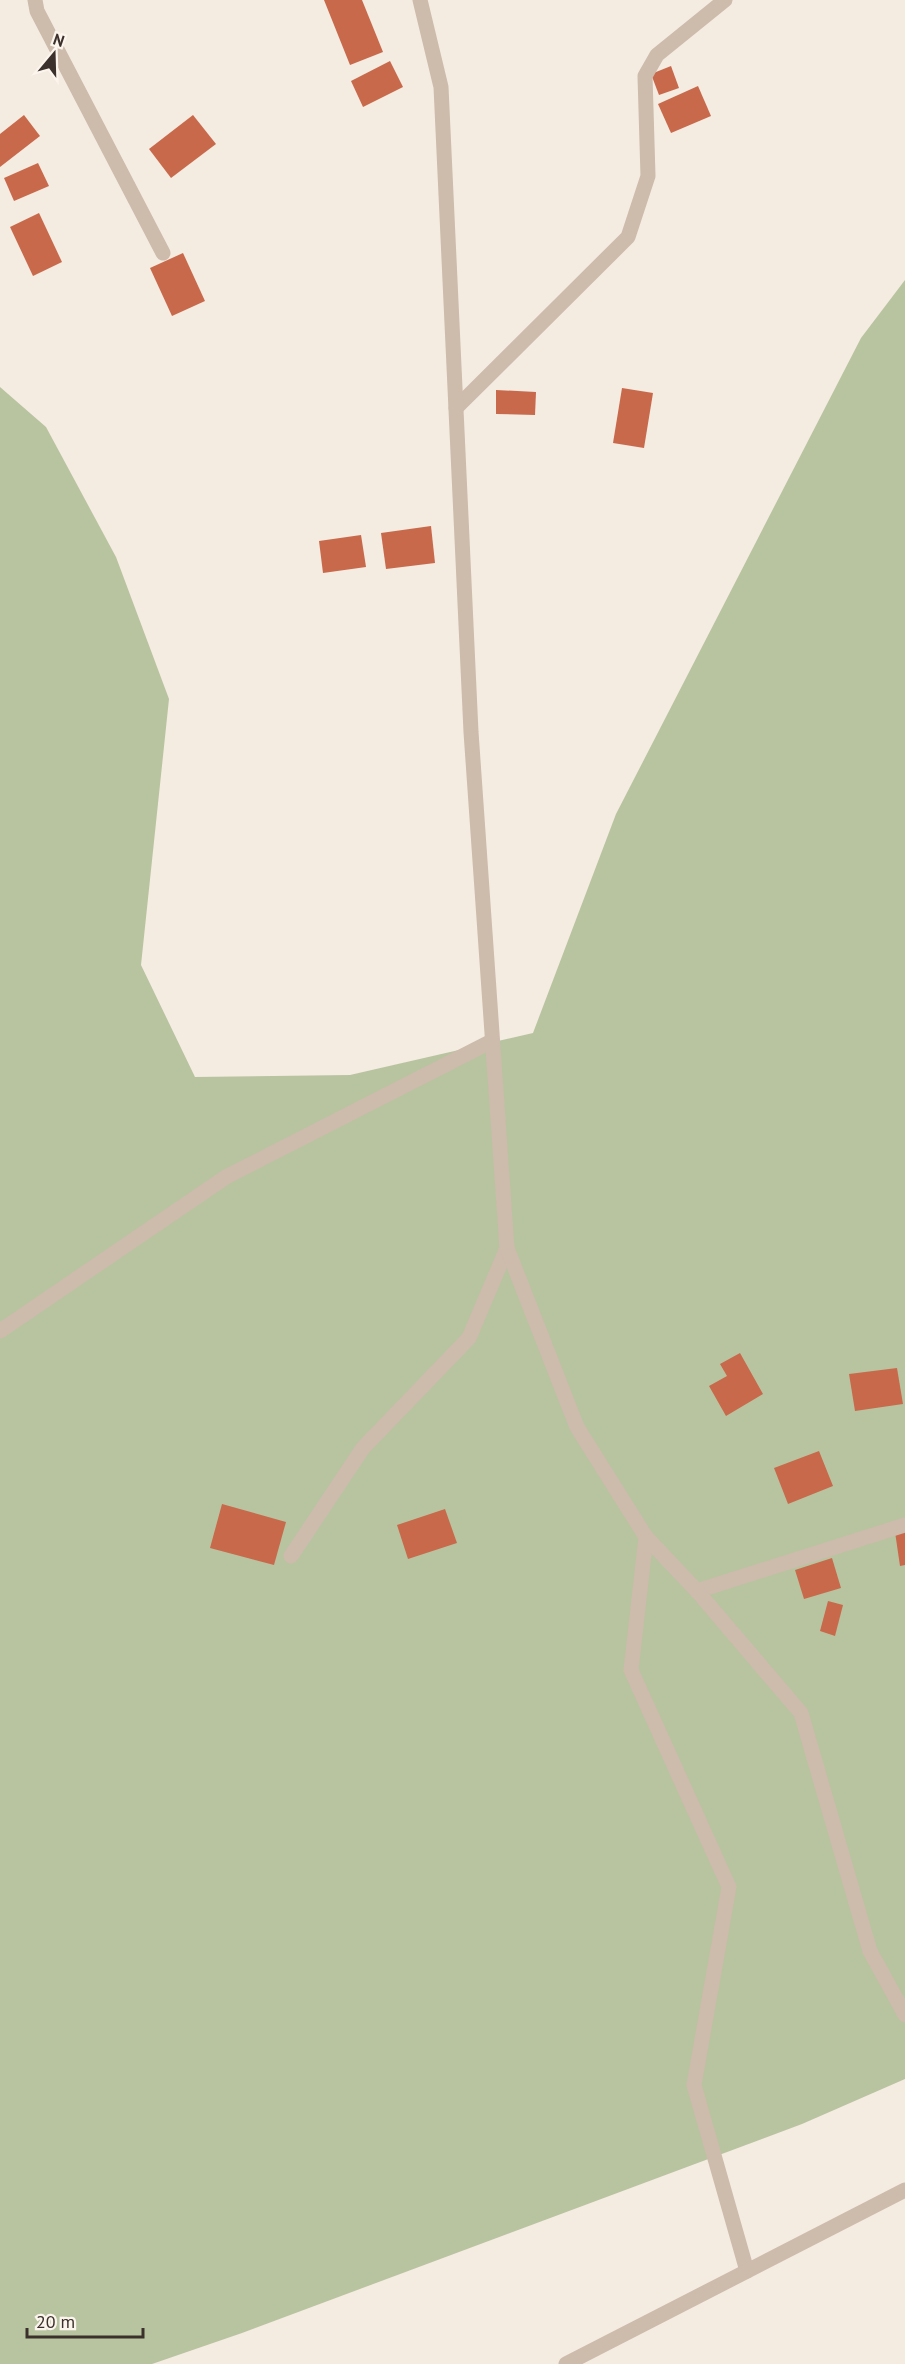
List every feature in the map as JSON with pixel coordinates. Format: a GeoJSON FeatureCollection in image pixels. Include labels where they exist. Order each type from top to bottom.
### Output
{"type":"FeatureCollection","features":[{"type":"Feature","properties":{"kind":"street"},"geometry":{"type":"LineString","coordinates":[[35,0],[37,11],[163,253]]}},
{"type":"Feature","properties":{"kind":"street"},"geometry":{"type":"LineString","coordinates":[[420,0],[441,87],[471,732],[507,1248],[577,1427],[646,1537],[697,1592],[801,1713],[870,1951],[905,2016]]}},
{"type":"Feature","properties":{"kind":"street"},"geometry":{"type":"LineString","coordinates":[[456,408],[628,237],[648,176],[645,76],[657,54],[725,0]]}},
{"type":"Feature","properties":{"kind":"street"},"geometry":{"type":"LineString","coordinates":[[0,1331],[226,1177],[492,1041]]}},
{"type":"Feature","properties":{"kind":"street"},"geometry":{"type":"LineString","coordinates":[[291,1556],[363,1448],[469,1338],[507,1248]]}},
{"type":"Feature","properties":{"kind":"street"},"geometry":{"type":"LineString","coordinates":[[697,1592],[905,1525]]}},
{"type":"Feature","properties":{"kind":"street"},"geometry":{"type":"LineString","coordinates":[[646,1537],[631,1670],[729,1887],[694,2085],[747,2271]]}},
{"type":"Feature","properties":{"kind":"street"},"geometry":{"type":"LineString","coordinates":[[566,2364],[905,2190]]}},
{"type":"Feature","properties":{"kind":"green space"},"geometry":{"type":"Polygon","coordinates":[[[905,280],[905,2079],[802,2124],[242,2333],[152,2364],[0,2364],[0,387],[46,427],[116,557],[169,699],[141,965],[195,1077],[350,1075],[533,1033],[616,814],[861,338],[905,280]]]}},
{"type":"Feature","properties":{"kind":"building"},"geometry":{"type":"Polygon","coordinates":[[[324,0],[362,0],[383,52],[350,65],[324,0]]]}},
{"type":"Feature","properties":{"kind":"building"},"geometry":{"type":"Polygon","coordinates":[[[390,61],[403,87],[363,107],[351,81],[390,61]]]}},
{"type":"Feature","properties":{"kind":"building"},"geometry":{"type":"Polygon","coordinates":[[[671,66],[679,88],[659,95],[651,74],[671,66]]]}},
{"type":"Feature","properties":{"kind":"building"},"geometry":{"type":"Polygon","coordinates":[[[698,86],[711,116],[671,133],[658,104],[698,86]]]}},
{"type":"Feature","properties":{"kind":"building"},"geometry":{"type":"Polygon","coordinates":[[[24,115],[40,136],[0,167],[0,134],[24,115]]]}},
{"type":"Feature","properties":{"kind":"building"},"geometry":{"type":"Polygon","coordinates":[[[193,115],[216,144],[171,178],[149,149],[193,115]]]}},
{"type":"Feature","properties":{"kind":"building"},"geometry":{"type":"Polygon","coordinates":[[[38,163],[49,186],[14,201],[4,178],[38,163]]]}},
{"type":"Feature","properties":{"kind":"building"},"geometry":{"type":"Polygon","coordinates":[[[39,213],[62,262],[33,276],[10,227],[39,213]]]}},
{"type":"Feature","properties":{"kind":"building"},"geometry":{"type":"Polygon","coordinates":[[[183,253],[205,301],[172,316],[150,268],[183,253]]]}},
{"type":"Feature","properties":{"kind":"building"},"geometry":{"type":"Polygon","coordinates":[[[622,388],[653,393],[644,448],[613,443],[622,388]]]}},
{"type":"Feature","properties":{"kind":"building"},"geometry":{"type":"Polygon","coordinates":[[[496,390],[536,392],[535,415],[496,414],[496,390]]]}},
{"type":"Feature","properties":{"kind":"building"},"geometry":{"type":"Polygon","coordinates":[[[431,526],[435,563],[386,569],[381,533],[431,526]]]}},
{"type":"Feature","properties":{"kind":"building"},"geometry":{"type":"Polygon","coordinates":[[[361,535],[366,567],[323,573],[319,541],[361,535]]]}},
{"type":"Feature","properties":{"kind":"building"},"geometry":{"type":"Polygon","coordinates":[[[740,1353],[763,1394],[726,1416],[709,1386],[727,1376],[720,1364],[740,1353]]]}},
{"type":"Feature","properties":{"kind":"building"},"geometry":{"type":"Polygon","coordinates":[[[897,1368],[903,1404],[855,1411],[849,1374],[897,1368]]]}},
{"type":"Feature","properties":{"kind":"building"},"geometry":{"type":"Polygon","coordinates":[[[819,1451],[833,1486],[788,1504],[774,1468],[819,1451]]]}},
{"type":"Feature","properties":{"kind":"building"},"geometry":{"type":"Polygon","coordinates":[[[222,1504],[286,1522],[274,1565],[210,1548],[222,1504]]]}},
{"type":"Feature","properties":{"kind":"building"},"geometry":{"type":"Polygon","coordinates":[[[445,1509],[457,1543],[408,1559],[397,1525],[445,1509]]]}},
{"type":"Feature","properties":{"kind":"building"},"geometry":{"type":"Polygon","coordinates":[[[905,1530],[905,1565],[900,1566],[895,1532],[905,1530]]]}},
{"type":"Feature","properties":{"kind":"building"},"geometry":{"type":"Polygon","coordinates":[[[832,1558],[841,1588],[804,1599],[795,1570],[832,1558]]]}},
{"type":"Feature","properties":{"kind":"building"},"geometry":{"type":"Polygon","coordinates":[[[828,1601],[843,1605],[835,1636],[820,1631],[828,1601]]]}}]}
